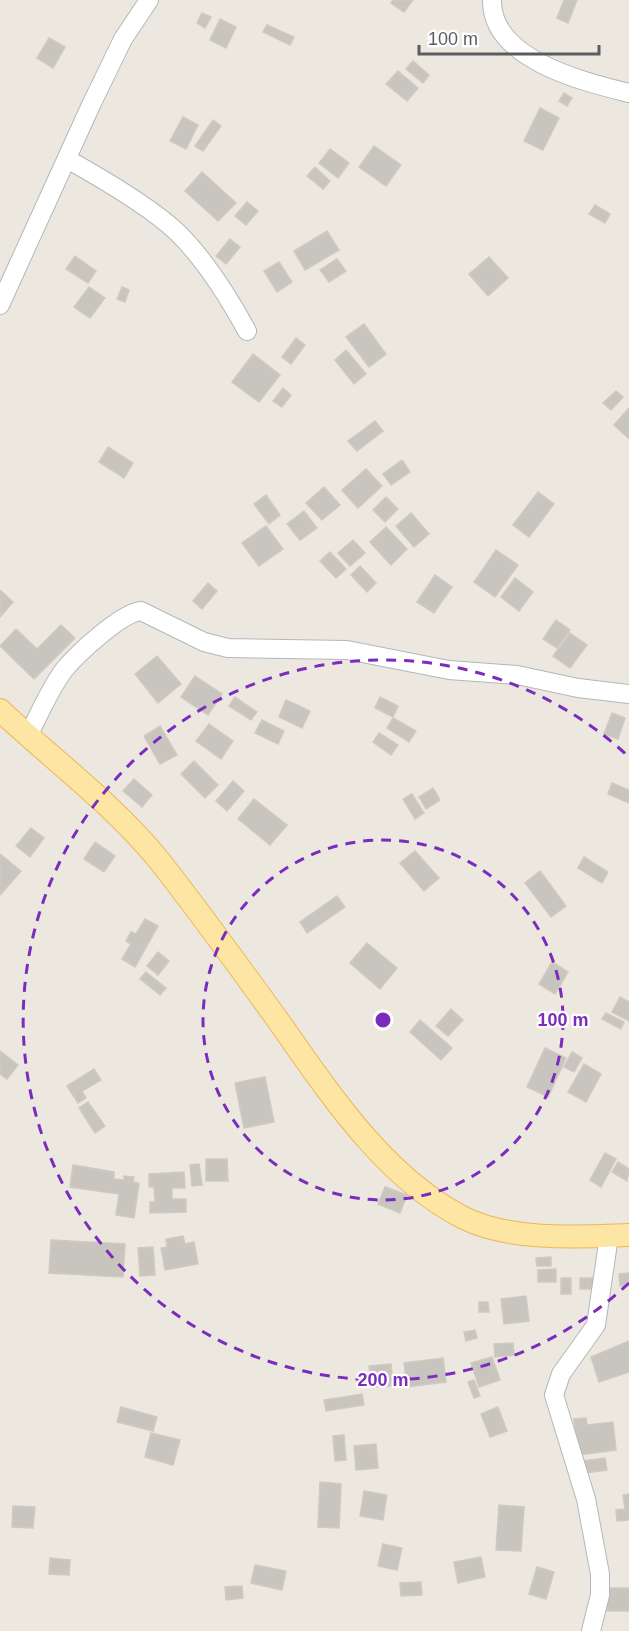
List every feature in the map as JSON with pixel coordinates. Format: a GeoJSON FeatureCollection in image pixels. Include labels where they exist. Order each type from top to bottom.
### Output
{"type":"FeatureCollection","features":[{"type":"Feature","properties":{"kind":"main road"},"geometry":{"type":"LineString","coordinates":[[0,710],[124,821],[157,858],[320,1078],[376,1148],[420,1190],[465,1219],[522,1235],[619,1235]]}},
{"type":"Feature","properties":{"kind":"street"},"geometry":{"type":"LineString","coordinates":[[0,305],[123,39],[149,0]]}},
{"type":"Feature","properties":{"kind":"street"},"geometry":{"type":"LineString","coordinates":[[492,0],[499,26],[522,53],[566,74],[629,93]]}},
{"type":"Feature","properties":{"kind":"street"},"geometry":{"type":"LineString","coordinates":[[68,159],[108,183],[177,233],[226,292],[247,331]]}},
{"type":"Feature","properties":{"kind":"street"},"geometry":{"type":"LineString","coordinates":[[28,736],[65,669],[98,637],[129,612],[141,611],[204,642],[228,648],[347,650],[449,670],[517,675],[578,688],[629,694]]}},
{"type":"Feature","properties":{"kind":"street"},"geometry":{"type":"LineString","coordinates":[[591,1631],[600,1595],[600,1574],[586,1499],[554,1395],[555,1386],[561,1374],[596,1325],[619,1235]]}},
{"type":"Feature","properties":{"kind":"building"},"geometry":{"type":"Polygon","coordinates":[[[393,0],[413,0],[404,12],[391,3],[393,0]]]}},
{"type":"Feature","properties":{"kind":"building"},"geometry":{"type":"Polygon","coordinates":[[[564,0],[577,0],[568,23],[557,18],[564,0]]]}},
{"type":"Feature","properties":{"kind":"building"},"geometry":{"type":"Polygon","coordinates":[[[202,13],[211,17],[205,28],[197,23],[202,13]]]}},
{"type":"Feature","properties":{"kind":"building"},"geometry":{"type":"Polygon","coordinates":[[[220,19],[236,27],[226,48],[210,40],[220,19]]]}},
{"type":"Feature","properties":{"kind":"building"},"geometry":{"type":"Polygon","coordinates":[[[267,25],[294,37],[290,45],[263,32],[267,25]]]}},
{"type":"Feature","properties":{"kind":"building"},"geometry":{"type":"Polygon","coordinates":[[[49,38],[65,47],[53,68],[37,58],[49,38]]]}},
{"type":"Feature","properties":{"kind":"building"},"geometry":{"type":"Polygon","coordinates":[[[413,61],[429,75],[423,83],[406,69],[413,61]]]}},
{"type":"Feature","properties":{"kind":"building"},"geometry":{"type":"Polygon","coordinates":[[[398,71],[418,88],[407,101],[386,84],[398,71]]]}},
{"type":"Feature","properties":{"kind":"building"},"geometry":{"type":"Polygon","coordinates":[[[564,93],[572,98],[567,106],[559,101],[564,93]]]}},
{"type":"Feature","properties":{"kind":"building"},"geometry":{"type":"Polygon","coordinates":[[[540,108],[559,118],[543,150],[524,141],[540,108]]]}},
{"type":"Feature","properties":{"kind":"building"},"geometry":{"type":"Polygon","coordinates":[[[183,117],[198,125],[186,149],[170,141],[183,117]]]}},
{"type":"Feature","properties":{"kind":"building"},"geometry":{"type":"Polygon","coordinates":[[[213,120],[221,126],[203,151],[195,146],[213,120]]]}},
{"type":"Feature","properties":{"kind":"building"},"geometry":{"type":"Polygon","coordinates":[[[374,146],[401,165],[386,186],[359,167],[374,146]]]}},
{"type":"Feature","properties":{"kind":"building"},"geometry":{"type":"Polygon","coordinates":[[[330,149],[349,163],[338,178],[319,163],[330,149]]]}},
{"type":"Feature","properties":{"kind":"building"},"geometry":{"type":"Polygon","coordinates":[[[315,167],[330,181],[323,189],[307,176],[315,167]]]}},
{"type":"Feature","properties":{"kind":"building"},"geometry":{"type":"Polygon","coordinates":[[[202,172],[236,203],[218,221],[185,191],[202,172]]]}},
{"type":"Feature","properties":{"kind":"building"},"geometry":{"type":"Polygon","coordinates":[[[247,202],[258,211],[246,225],[235,216],[247,202]]]}},
{"type":"Feature","properties":{"kind":"building"},"geometry":{"type":"Polygon","coordinates":[[[595,205],[610,214],[605,223],[589,214],[595,205]]]}},
{"type":"Feature","properties":{"kind":"building"},"geometry":{"type":"Polygon","coordinates":[[[327,231],[339,250],[305,270],[294,251],[327,231]]]}},
{"type":"Feature","properties":{"kind":"building"},"geometry":{"type":"Polygon","coordinates":[[[230,239],[240,247],[226,264],[216,256],[230,239]]]}},
{"type":"Feature","properties":{"kind":"building"},"geometry":{"type":"Polygon","coordinates":[[[75,256],[96,271],[88,283],[66,269],[75,256]]]}},
{"type":"Feature","properties":{"kind":"building"},"geometry":{"type":"Polygon","coordinates":[[[489,257],[508,278],[488,296],[469,274],[489,257]]]}},
{"type":"Feature","properties":{"kind":"building"},"geometry":{"type":"Polygon","coordinates":[[[337,259],[346,271],[329,282],[320,270],[337,259]]]}},
{"type":"Feature","properties":{"kind":"building"},"geometry":{"type":"Polygon","coordinates":[[[279,262],[292,282],[277,292],[264,271],[279,262]]]}},
{"type":"Feature","properties":{"kind":"building"},"geometry":{"type":"Polygon","coordinates":[[[89,287],[105,298],[90,318],[74,307],[89,287]]]}},
{"type":"Feature","properties":{"kind":"building"},"geometry":{"type":"Polygon","coordinates":[[[122,287],[129,290],[125,302],[117,299],[122,287]]]}},
{"type":"Feature","properties":{"kind":"building"},"geometry":{"type":"Polygon","coordinates":[[[364,324],[386,354],[369,367],[346,337],[364,324]]]}},
{"type":"Feature","properties":{"kind":"building"},"geometry":{"type":"Polygon","coordinates":[[[296,338],[305,345],[291,364],[282,357],[296,338]]]}},
{"type":"Feature","properties":{"kind":"building"},"geometry":{"type":"Polygon","coordinates":[[[346,350],[366,374],[354,384],[335,360],[346,350]]]}},
{"type":"Feature","properties":{"kind":"building"},"geometry":{"type":"Polygon","coordinates":[[[253,354],[280,375],[259,402],[232,382],[253,354]]]}},
{"type":"Feature","properties":{"kind":"building"},"geometry":{"type":"Polygon","coordinates":[[[283,388],[291,395],[282,407],[273,401],[283,388]]]}},
{"type":"Feature","properties":{"kind":"building"},"geometry":{"type":"Polygon","coordinates":[[[616,391],[623,397],[611,410],[603,403],[616,391]]]}},
{"type":"Feature","properties":{"kind":"building"},"geometry":{"type":"Polygon","coordinates":[[[629,408],[629,437],[628,438],[614,425],[629,408]]]}},
{"type":"Feature","properties":{"kind":"building"},"geometry":{"type":"Polygon","coordinates":[[[375,421],[383,431],[357,451],[348,441],[375,421]]]}},
{"type":"Feature","properties":{"kind":"building"},"geometry":{"type":"Polygon","coordinates":[[[108,447],[133,463],[124,478],[99,462],[108,447]]]}},
{"type":"Feature","properties":{"kind":"building"},"geometry":{"type":"Polygon","coordinates":[[[402,460],[410,472],[391,485],[383,474],[402,460]]]}},
{"type":"Feature","properties":{"kind":"building"},"geometry":{"type":"Polygon","coordinates":[[[366,469],[382,486],[358,508],[342,490],[366,469]]]}},
{"type":"Feature","properties":{"kind":"building"},"geometry":{"type":"Polygon","coordinates":[[[324,487],[340,505],[322,520],[306,503],[324,487]]]}},
{"type":"Feature","properties":{"kind":"building"},"geometry":{"type":"Polygon","coordinates":[[[538,492],[554,504],[529,537],[513,525],[538,492]]]}},
{"type":"Feature","properties":{"kind":"building"},"geometry":{"type":"Polygon","coordinates":[[[266,495],[280,515],[269,524],[254,504],[266,495]]]}},
{"type":"Feature","properties":{"kind":"building"},"geometry":{"type":"Polygon","coordinates":[[[386,497],[398,509],[385,522],[373,510],[386,497]]]}},
{"type":"Feature","properties":{"kind":"building"},"geometry":{"type":"Polygon","coordinates":[[[304,511],[317,528],[300,540],[287,524],[304,511]]]}},
{"type":"Feature","properties":{"kind":"building"},"geometry":{"type":"Polygon","coordinates":[[[411,513],[429,534],[414,547],[396,526],[411,513]]]}},
{"type":"Feature","properties":{"kind":"building"},"geometry":{"type":"Polygon","coordinates":[[[266,526],[283,549],[259,566],[242,543],[266,526]]]}},
{"type":"Feature","properties":{"kind":"building"},"geometry":{"type":"Polygon","coordinates":[[[386,527],[407,549],[391,565],[370,542],[386,527]]]}},
{"type":"Feature","properties":{"kind":"building"},"geometry":{"type":"Polygon","coordinates":[[[353,540],[365,553],[350,566],[338,553],[353,540]]]}},
{"type":"Feature","properties":{"kind":"building"},"geometry":{"type":"Polygon","coordinates":[[[496,550],[518,565],[495,597],[474,582],[496,550]]]}},
{"type":"Feature","properties":{"kind":"building"},"geometry":{"type":"Polygon","coordinates":[[[330,552],[346,569],[336,578],[320,561],[330,552]]]}},
{"type":"Feature","properties":{"kind":"building"},"geometry":{"type":"Polygon","coordinates":[[[360,566],[376,583],[367,592],[351,575],[360,566]]]}},
{"type":"Feature","properties":{"kind":"building"},"geometry":{"type":"Polygon","coordinates":[[[435,575],[452,587],[434,613],[417,602],[435,575]]]}},
{"type":"Feature","properties":{"kind":"building"},"geometry":{"type":"Polygon","coordinates":[[[515,578],[533,592],[519,611],[501,597],[515,578]]]}},
{"type":"Feature","properties":{"kind":"building"},"geometry":{"type":"Polygon","coordinates":[[[208,583],[217,591],[202,609],[193,601],[208,583]]]}},
{"type":"Feature","properties":{"kind":"building"},"geometry":{"type":"Polygon","coordinates":[[[0,590],[13,602],[0,617],[0,590]]]}},
{"type":"Feature","properties":{"kind":"building"},"geometry":{"type":"Polygon","coordinates":[[[556,620],[570,630],[557,648],[543,639],[556,620]]]}},
{"type":"Feature","properties":{"kind":"building"},"geometry":{"type":"Polygon","coordinates":[[[61,625],[75,638],[34,679],[0,646],[16,629],[37,649],[61,625]]]}},
{"type":"Feature","properties":{"kind":"building"},"geometry":{"type":"Polygon","coordinates":[[[570,633],[587,645],[570,668],[553,656],[570,633]]]}},
{"type":"Feature","properties":{"kind":"building"},"geometry":{"type":"Polygon","coordinates":[[[157,656],[181,684],[158,703],[135,674],[157,656]]]}},
{"type":"Feature","properties":{"kind":"building"},"geometry":{"type":"Polygon","coordinates":[[[195,676],[222,694],[208,715],[181,697],[195,676]]]}},
{"type":"Feature","properties":{"kind":"building"},"geometry":{"type":"Polygon","coordinates":[[[235,697],[257,712],[251,720],[229,706],[235,697]]]}},
{"type":"Feature","properties":{"kind":"building"},"geometry":{"type":"Polygon","coordinates":[[[380,697],[398,706],[393,717],[375,708],[380,697]]]}},
{"type":"Feature","properties":{"kind":"building"},"geometry":{"type":"Polygon","coordinates":[[[286,700],[310,711],[302,728],[279,717],[286,700]]]}},
{"type":"Feature","properties":{"kind":"building"},"geometry":{"type":"Polygon","coordinates":[[[612,713],[625,718],[618,739],[604,734],[612,713]]]}},
{"type":"Feature","properties":{"kind":"building"},"geometry":{"type":"Polygon","coordinates":[[[393,718],[416,731],[409,742],[387,728],[393,718]]]}},
{"type":"Feature","properties":{"kind":"building"},"geometry":{"type":"Polygon","coordinates":[[[262,720],[284,731],[278,744],[255,733],[262,720]]]}},
{"type":"Feature","properties":{"kind":"building"},"geometry":{"type":"Polygon","coordinates":[[[209,724],[233,741],[221,759],[196,741],[209,724]]]}},
{"type":"Feature","properties":{"kind":"building"},"geometry":{"type":"Polygon","coordinates":[[[160,726],[177,755],[160,764],[144,736],[160,726]]]}},
{"type":"Feature","properties":{"kind":"building"},"geometry":{"type":"Polygon","coordinates":[[[379,733],[398,745],[391,755],[373,742],[379,733]]]}},
{"type":"Feature","properties":{"kind":"building"},"geometry":{"type":"Polygon","coordinates":[[[194,761],[218,785],[205,798],[181,774],[194,761]]]}},
{"type":"Feature","properties":{"kind":"building"},"geometry":{"type":"Polygon","coordinates":[[[134,779],[152,795],[142,807],[123,791],[134,779]]]}},
{"type":"Feature","properties":{"kind":"building"},"geometry":{"type":"Polygon","coordinates":[[[233,781],[244,791],[227,811],[216,801],[233,781]]]}},
{"type":"Feature","properties":{"kind":"building"},"geometry":{"type":"Polygon","coordinates":[[[612,783],[629,790],[629,803],[608,794],[612,783]]]}},
{"type":"Feature","properties":{"kind":"building"},"geometry":{"type":"Polygon","coordinates":[[[433,788],[440,800],[426,809],[419,797],[433,788]]]}},
{"type":"Feature","properties":{"kind":"building"},"geometry":{"type":"Polygon","coordinates":[[[412,794],[424,813],[415,819],[403,799],[412,794]]]}},
{"type":"Feature","properties":{"kind":"building"},"geometry":{"type":"Polygon","coordinates":[[[254,799],[287,825],[270,845],[238,819],[254,799]]]}},
{"type":"Feature","properties":{"kind":"building"},"geometry":{"type":"Polygon","coordinates":[[[31,828],[44,838],[30,857],[16,846],[31,828]]]}},
{"type":"Feature","properties":{"kind":"building"},"geometry":{"type":"Polygon","coordinates":[[[95,842],[115,856],[104,872],[84,859],[95,842]]]}},
{"type":"Feature","properties":{"kind":"building"},"geometry":{"type":"Polygon","coordinates":[[[415,851],[439,878],[424,891],[400,863],[415,851]]]}},
{"type":"Feature","properties":{"kind":"building"},"geometry":{"type":"Polygon","coordinates":[[[0,854],[21,871],[0,895],[0,854]]]}},
{"type":"Feature","properties":{"kind":"building"},"geometry":{"type":"Polygon","coordinates":[[[584,857],[608,872],[602,883],[578,868],[584,857]]]}},
{"type":"Feature","properties":{"kind":"building"},"geometry":{"type":"Polygon","coordinates":[[[540,871],[566,906],[551,917],[525,883],[540,871]]]}},
{"type":"Feature","properties":{"kind":"building"},"geometry":{"type":"Polygon","coordinates":[[[337,896],[345,907],[307,933],[300,922],[337,896]]]}},
{"type":"Feature","properties":{"kind":"building"},"geometry":{"type":"Polygon","coordinates":[[[145,919],[158,926],[135,967],[122,959],[131,944],[126,941],[131,932],[136,934],[145,919]]]}},
{"type":"Feature","properties":{"kind":"building"},"geometry":{"type":"Polygon","coordinates":[[[367,943],[397,968],[380,989],[350,963],[367,943]]]}},
{"type":"Feature","properties":{"kind":"building"},"geometry":{"type":"Polygon","coordinates":[[[158,952],[169,961],[158,975],[147,966],[158,952]]]}},
{"type":"Feature","properties":{"kind":"building"},"geometry":{"type":"Polygon","coordinates":[[[552,962],[568,972],[555,994],[539,984],[552,962]]]}},
{"type":"Feature","properties":{"kind":"building"},"geometry":{"type":"Polygon","coordinates":[[[146,972],[166,988],[160,995],[140,979],[146,972]]]}},
{"type":"Feature","properties":{"kind":"building"},"geometry":{"type":"Polygon","coordinates":[[[620,997],[629,1002],[629,1021],[612,1012],[620,997]]]}},
{"type":"Feature","properties":{"kind":"building"},"geometry":{"type":"Polygon","coordinates":[[[451,1009],[463,1020],[448,1036],[436,1026],[451,1009]]]}},
{"type":"Feature","properties":{"kind":"building"},"geometry":{"type":"Polygon","coordinates":[[[606,1013],[624,1022],[621,1029],[602,1019],[606,1013]]]}},
{"type":"Feature","properties":{"kind":"building"},"geometry":{"type":"Polygon","coordinates":[[[420,1020],[452,1048],[441,1060],[410,1032],[420,1020]]]}},
{"type":"Feature","properties":{"kind":"building"},"geometry":{"type":"Polygon","coordinates":[[[545,1048],[566,1058],[548,1097],[527,1087],[545,1048]]]}},
{"type":"Feature","properties":{"kind":"building"},"geometry":{"type":"Polygon","coordinates":[[[0,1051],[18,1065],[7,1079],[0,1074],[0,1051]]]}},
{"type":"Feature","properties":{"kind":"building"},"geometry":{"type":"Polygon","coordinates":[[[572,1052],[582,1058],[574,1072],[564,1067],[572,1052]]]}},
{"type":"Feature","properties":{"kind":"building"},"geometry":{"type":"Polygon","coordinates":[[[584,1064],[601,1074],[586,1102],[568,1092],[584,1064]]]}},
{"type":"Feature","properties":{"kind":"building"},"geometry":{"type":"Polygon","coordinates":[[[94,1069],[101,1080],[82,1091],[86,1098],[78,1103],[67,1086],[94,1069]]]}},
{"type":"Feature","properties":{"kind":"building"},"geometry":{"type":"Polygon","coordinates":[[[265,1077],[274,1122],[244,1128],[235,1083],[265,1077]]]}},
{"type":"Feature","properties":{"kind":"building"},"geometry":{"type":"Polygon","coordinates":[[[88,1102],[105,1126],[95,1133],[79,1108],[88,1102]]]}},
{"type":"Feature","properties":{"kind":"building"},"geometry":{"type":"Polygon","coordinates":[[[605,1153],[616,1159],[601,1187],[590,1180],[605,1153]]]}},
{"type":"Feature","properties":{"kind":"building"},"geometry":{"type":"Polygon","coordinates":[[[206,1159],[227,1159],[228,1181],[206,1181],[206,1159]]]}},
{"type":"Feature","properties":{"kind":"building"},"geometry":{"type":"Polygon","coordinates":[[[618,1162],[629,1169],[627,1181],[612,1172],[618,1162]]]}},
{"type":"Feature","properties":{"kind":"building"},"geometry":{"type":"Polygon","coordinates":[[[199,1164],[202,1185],[192,1186],[190,1165],[199,1164]]]}},
{"type":"Feature","properties":{"kind":"building"},"geometry":{"type":"Polygon","coordinates":[[[73,1165],[114,1172],[114,1179],[124,1180],[124,1176],[134,1177],[133,1182],[139,1183],[134,1218],[116,1215],[119,1194],[70,1187],[73,1165]]]}},
{"type":"Feature","properties":{"kind":"building"},"geometry":{"type":"Polygon","coordinates":[[[184,1172],[185,1188],[172,1188],[172,1199],[186,1199],[186,1212],[150,1213],[150,1202],[155,1202],[154,1187],[149,1187],[149,1174],[184,1172]]]}},
{"type":"Feature","properties":{"kind":"building"},"geometry":{"type":"Polygon","coordinates":[[[385,1187],[407,1195],[400,1213],[378,1204],[385,1187]]]}},
{"type":"Feature","properties":{"kind":"building"},"geometry":{"type":"Polygon","coordinates":[[[183,1236],[185,1244],[194,1242],[198,1264],[165,1270],[161,1248],[167,1247],[166,1239],[183,1236]]]}},
{"type":"Feature","properties":{"kind":"building"},"geometry":{"type":"Polygon","coordinates":[[[51,1240],[125,1244],[123,1277],[49,1273],[51,1240]]]}},
{"type":"Feature","properties":{"kind":"building"},"geometry":{"type":"Polygon","coordinates":[[[153,1247],[155,1275],[140,1276],[138,1248],[153,1247]]]}},
{"type":"Feature","properties":{"kind":"building"},"geometry":{"type":"Polygon","coordinates":[[[551,1257],[551,1266],[537,1266],[536,1258],[551,1257]]]}},
{"type":"Feature","properties":{"kind":"building"},"geometry":{"type":"Polygon","coordinates":[[[556,1269],[556,1282],[538,1282],[538,1270],[556,1269]]]}},
{"type":"Feature","properties":{"kind":"building"},"geometry":{"type":"Polygon","coordinates":[[[629,1273],[629,1285],[620,1286],[619,1274],[629,1273]]]}},
{"type":"Feature","properties":{"kind":"building"},"geometry":{"type":"Polygon","coordinates":[[[561,1278],[571,1278],[571,1294],[561,1294],[561,1278]]]}},
{"type":"Feature","properties":{"kind":"building"},"geometry":{"type":"Polygon","coordinates":[[[580,1278],[595,1278],[595,1289],[580,1289],[580,1278]]]}},
{"type":"Feature","properties":{"kind":"building"},"geometry":{"type":"Polygon","coordinates":[[[526,1296],[529,1321],[504,1324],[501,1299],[526,1296]]]}},
{"type":"Feature","properties":{"kind":"building"},"geometry":{"type":"Polygon","coordinates":[[[479,1302],[488,1302],[489,1312],[479,1312],[479,1302]]]}},
{"type":"Feature","properties":{"kind":"building"},"geometry":{"type":"Polygon","coordinates":[[[475,1330],[477,1338],[466,1341],[464,1332],[475,1330]]]}},
{"type":"Feature","properties":{"kind":"building"},"geometry":{"type":"Polygon","coordinates":[[[629,1341],[629,1372],[599,1382],[591,1357],[629,1341]]]}},
{"type":"Feature","properties":{"kind":"building"},"geometry":{"type":"Polygon","coordinates":[[[513,1343],[514,1355],[495,1357],[494,1344],[513,1343]]]}},
{"type":"Feature","properties":{"kind":"building"},"geometry":{"type":"Polygon","coordinates":[[[492,1357],[500,1380],[479,1387],[471,1363],[492,1357]]]}},
{"type":"Feature","properties":{"kind":"building"},"geometry":{"type":"Polygon","coordinates":[[[443,1358],[446,1382],[407,1387],[404,1363],[443,1358]]]}},
{"type":"Feature","properties":{"kind":"building"},"geometry":{"type":"Polygon","coordinates":[[[391,1364],[393,1386],[371,1387],[369,1366],[391,1364]]]}},
{"type":"Feature","properties":{"kind":"building"},"geometry":{"type":"Polygon","coordinates":[[[474,1380],[480,1396],[474,1398],[468,1382],[474,1380]]]}},
{"type":"Feature","properties":{"kind":"building"},"geometry":{"type":"Polygon","coordinates":[[[362,1394],[364,1405],[326,1411],[324,1400],[362,1394]]]}},
{"type":"Feature","properties":{"kind":"building"},"geometry":{"type":"Polygon","coordinates":[[[121,1407],[157,1417],[153,1431],[117,1422],[121,1407]]]}},
{"type":"Feature","properties":{"kind":"building"},"geometry":{"type":"Polygon","coordinates":[[[498,1407],[507,1431],[490,1437],[481,1414],[498,1407]]]}},
{"type":"Feature","properties":{"kind":"building"},"geometry":{"type":"Polygon","coordinates":[[[586,1418],[587,1425],[613,1422],[616,1450],[579,1455],[574,1419],[586,1418]]]}},
{"type":"Feature","properties":{"kind":"building"},"geometry":{"type":"Polygon","coordinates":[[[151,1433],[180,1440],[173,1465],[145,1457],[151,1433]]]}},
{"type":"Feature","properties":{"kind":"building"},"geometry":{"type":"Polygon","coordinates":[[[344,1435],[346,1460],[335,1461],[333,1436],[344,1435]]]}},
{"type":"Feature","properties":{"kind":"building"},"geometry":{"type":"Polygon","coordinates":[[[376,1444],[378,1468],[356,1470],[354,1446],[376,1444]]]}},
{"type":"Feature","properties":{"kind":"building"},"geometry":{"type":"Polygon","coordinates":[[[605,1458],[607,1470],[586,1473],[584,1461],[605,1458]]]}},
{"type":"Feature","properties":{"kind":"building"},"geometry":{"type":"Polygon","coordinates":[[[320,1482],[341,1484],[339,1528],[318,1527],[320,1482]]]}},
{"type":"Feature","properties":{"kind":"building"},"geometry":{"type":"Polygon","coordinates":[[[364,1491],[387,1495],[383,1520],[360,1516],[364,1491]]]}},
{"type":"Feature","properties":{"kind":"building"},"geometry":{"type":"Polygon","coordinates":[[[629,1494],[629,1520],[617,1521],[616,1510],[625,1509],[623,1495],[629,1494]]]}},
{"type":"Feature","properties":{"kind":"building"},"geometry":{"type":"Polygon","coordinates":[[[499,1505],[524,1507],[521,1551],[496,1550],[499,1505]]]}},
{"type":"Feature","properties":{"kind":"building"},"geometry":{"type":"Polygon","coordinates":[[[13,1506],[35,1507],[33,1528],[12,1527],[13,1506]]]}},
{"type":"Feature","properties":{"kind":"building"},"geometry":{"type":"Polygon","coordinates":[[[383,1544],[402,1548],[397,1570],[378,1566],[383,1544]]]}},
{"type":"Feature","properties":{"kind":"building"},"geometry":{"type":"Polygon","coordinates":[[[481,1557],[485,1577],[458,1583],[454,1562],[481,1557]]]}},
{"type":"Feature","properties":{"kind":"building"},"geometry":{"type":"Polygon","coordinates":[[[50,1558],[70,1560],[69,1575],[49,1574],[50,1558]]]}},
{"type":"Feature","properties":{"kind":"building"},"geometry":{"type":"Polygon","coordinates":[[[255,1565],[286,1571],[282,1590],[251,1583],[255,1565]]]}},
{"type":"Feature","properties":{"kind":"building"},"geometry":{"type":"Polygon","coordinates":[[[537,1567],[554,1572],[546,1599],[529,1594],[537,1567]]]}},
{"type":"Feature","properties":{"kind":"building"},"geometry":{"type":"Polygon","coordinates":[[[421,1582],[422,1595],[401,1596],[400,1583],[421,1582]]]}},
{"type":"Feature","properties":{"kind":"building"},"geometry":{"type":"Polygon","coordinates":[[[242,1586],[243,1598],[226,1600],[225,1587],[242,1586]]]}},
{"type":"Feature","properties":{"kind":"building"},"geometry":{"type":"Polygon","coordinates":[[[608,1588],[629,1588],[629,1611],[607,1611],[608,1588]]]}}]}
